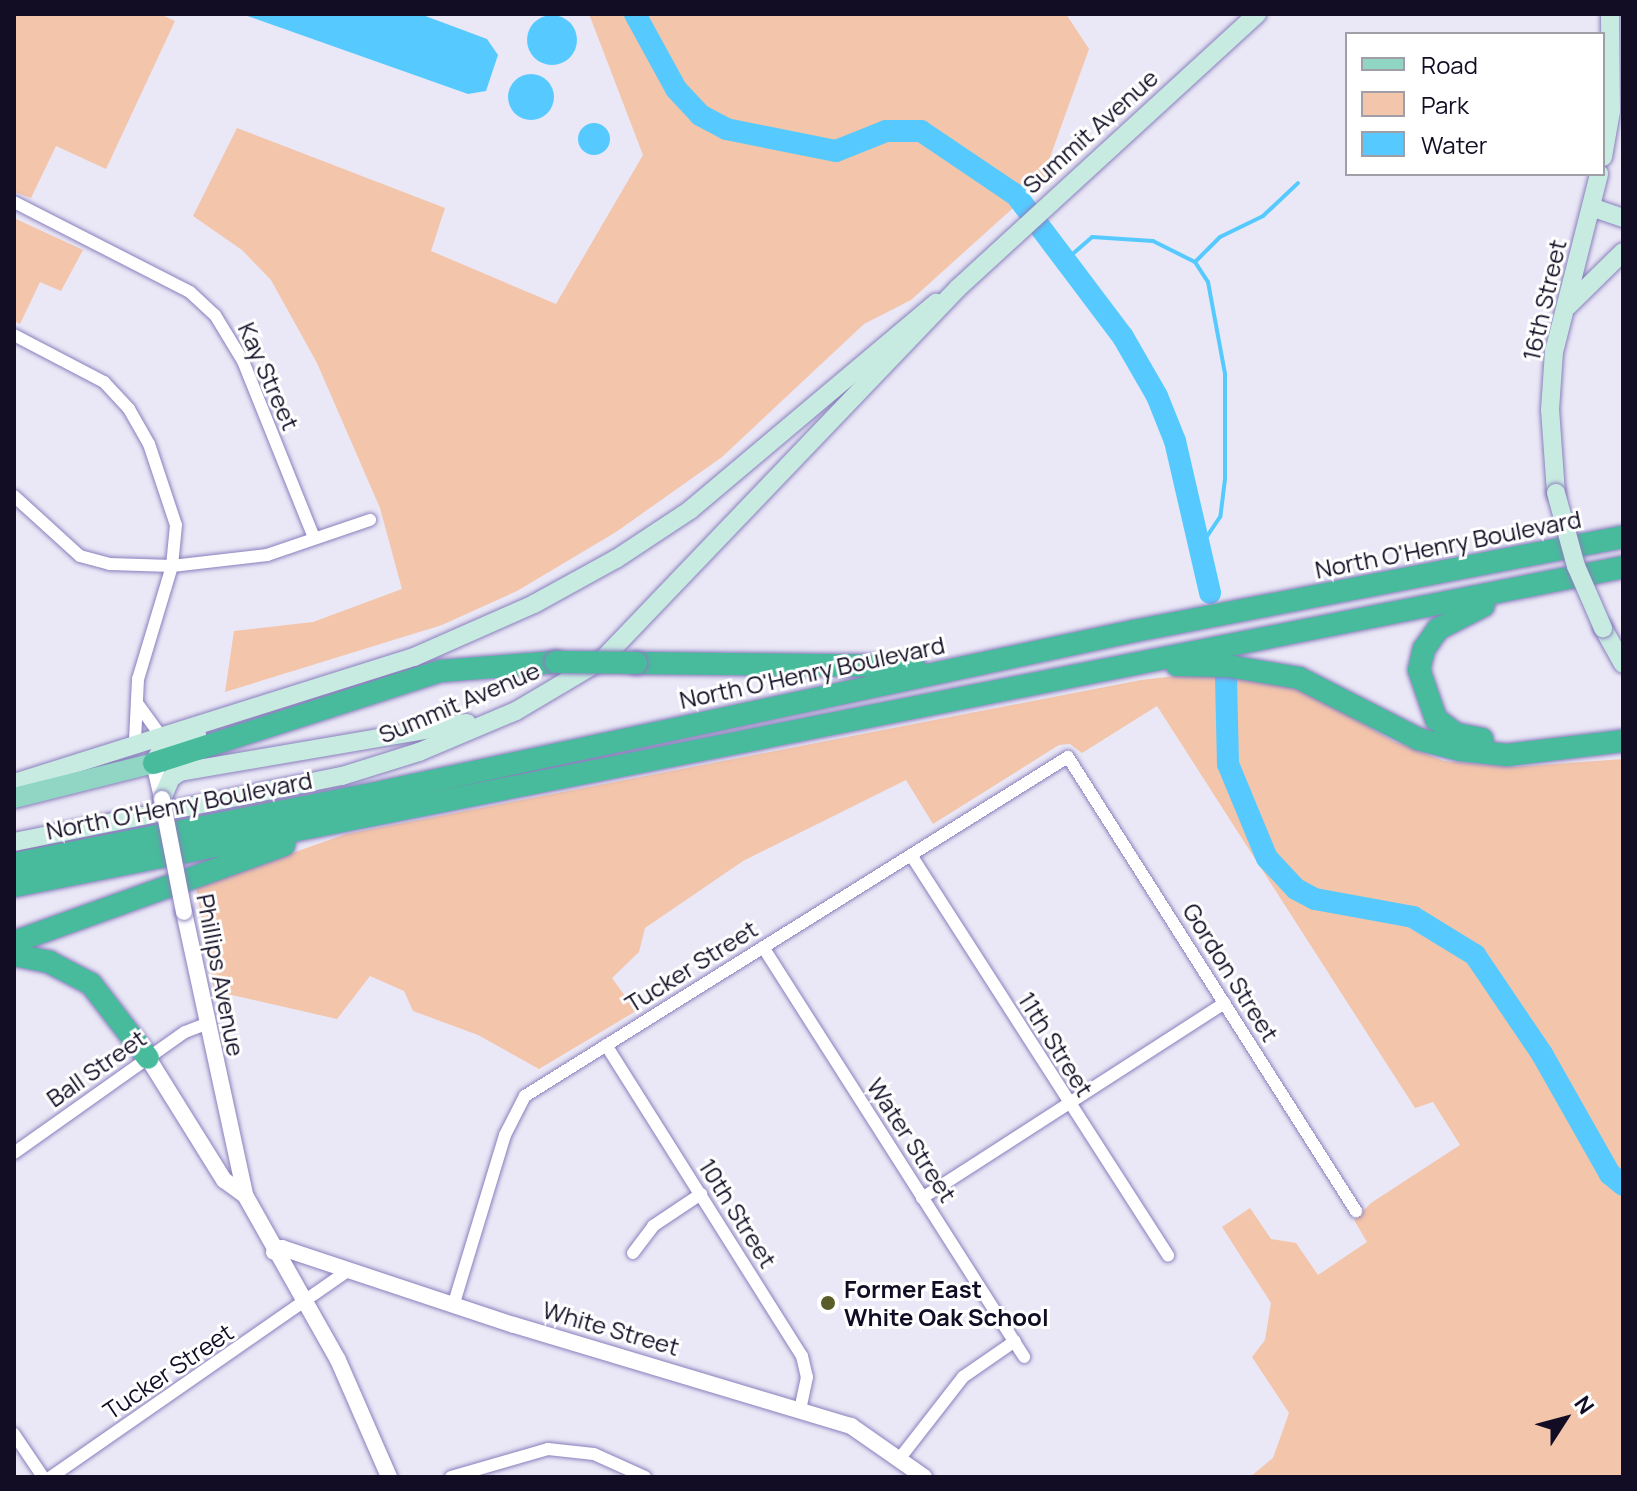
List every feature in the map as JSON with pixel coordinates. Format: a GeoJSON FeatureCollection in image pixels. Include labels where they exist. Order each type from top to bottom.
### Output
{"type":"FeatureCollection","features":[{"type":"Feature","properties":{"kind":"highway","name":"North O'Henry Boulevard"},"geometry":{"type":"LineString","coordinates":[[14,864],[385,791],[979,663],[1623,537]]}},
{"type":"Feature","properties":{"kind":"highway","name":"North O'Henry Boulevard"},"geometry":{"type":"LineString","coordinates":[[14,886],[1623,567]]}},
{"type":"Feature","properties":{"kind":"highway"},"geometry":{"type":"LineString","coordinates":[[1558,582],[1457,615],[1438,629],[1424,649],[1419,670],[1426,701],[1436,719],[1456,734],[1476,739],[1619,736]]}},
{"type":"Feature","properties":{"kind":"highway"},"geometry":{"type":"LineString","coordinates":[[154,763],[441,671],[490,663],[636,663],[852,669],[979,663]]}},
{"type":"Feature","properties":{"kind":"highway"},"geometry":{"type":"LineString","coordinates":[[1132,664],[1228,666],[1299,678],[1418,739],[1460,750],[1507,755],[1619,736]]}},
{"type":"Feature","properties":{"kind":"highway"},"geometry":{"type":"LineString","coordinates":[[14,942],[353,820]]}},
{"type":"Feature","properties":{"kind":"highway"},"geometry":{"type":"LineString","coordinates":[[14,955],[49,962],[91,984],[148,1058]]}},
{"type":"Feature","properties":{"kind":"main road","name":"Summit Avenue"},"geometry":{"type":"LineString","coordinates":[[14,842],[342,776],[419,752],[516,711],[616,650],[958,288],[1257,14]]}},
{"type":"Feature","properties":{"kind":"main road"},"geometry":{"type":"LineString","coordinates":[[1605,146],[1611,111],[1610,14]]}},
{"type":"Feature","properties":{"kind":"main road","name":"16th Street"},"geometry":{"type":"LineString","coordinates":[[1599,176],[1564,311],[1551,379],[1556,493],[1576,566],[1603,628],[1623,664]]}},
{"type":"Feature","properties":{"kind":"main road"},"geometry":{"type":"LineString","coordinates":[[1591,207],[1623,218]]}},
{"type":"Feature","properties":{"kind":"main road"},"geometry":{"type":"LineString","coordinates":[[1564,311],[1623,252]]}},
{"type":"Feature","properties":{"kind":"main road","name":"Summit Avenue"},"geometry":{"type":"LineString","coordinates":[[14,783],[159,733],[414,657],[534,604],[616,559],[761,455],[905,325],[958,288]]}},
{"type":"Feature","properties":{"kind":"main road"},"geometry":{"type":"LineString","coordinates":[[14,798],[154,763],[163,746],[278,705],[302,690]]}},
{"type":"Feature","properties":{"kind":"main road"},"geometry":{"type":"LineString","coordinates":[[162,799],[171,778],[180,772],[461,725],[516,711]]}},
{"type":"Feature","properties":{"kind":"street","name":"Kay Street"},"geometry":{"type":"LineString","coordinates":[[14,202],[190,292],[215,315],[243,361],[314,538]]}},
{"type":"Feature","properties":{"kind":"street"},"geometry":{"type":"LineString","coordinates":[[14,335],[104,382],[129,409],[149,444],[176,525],[172,566],[136,701],[135,741]]}},
{"type":"Feature","properties":{"kind":"street"},"geometry":{"type":"LineString","coordinates":[[14,496],[80,556],[110,564],[172,566],[267,555],[370,520]]}},
{"type":"Feature","properties":{"kind":"street"},"geometry":{"type":"LineString","coordinates":[[136,701],[159,733]]}},
{"type":"Feature","properties":{"kind":"street","name":"Tucker Street"},"geometry":{"type":"LineString","coordinates":[[454,1303],[515,1109],[525,1096],[1068,757]]}},
{"type":"Feature","properties":{"kind":"street","name":"Gordon Street"},"geometry":{"type":"LineString","coordinates":[[1068,757],[1356,1211]]}},
{"type":"Feature","properties":{"kind":"street","name":"Phillips Avenue"},"geometry":{"type":"LineString","coordinates":[[154,763],[206,1024],[245,1195],[354,1393],[389,1477]]}},
{"type":"Feature","properties":{"kind":"street","name":"11th Street"},"geometry":{"type":"LineString","coordinates":[[911,855],[1067,1103],[1168,1256]]}},
{"type":"Feature","properties":{"kind":"street","name":"Water Street"},"geometry":{"type":"LineString","coordinates":[[763,947],[1024,1357]]}},
{"type":"Feature","properties":{"kind":"street"},"geometry":{"type":"LineString","coordinates":[[922,1198],[1225,1003]]}},
{"type":"Feature","properties":{"kind":"street","name":"Ball Street"},"geometry":{"type":"LineString","coordinates":[[14,1153],[148,1058],[206,1024]]}},
{"type":"Feature","properties":{"kind":"street","name":"10th Street"},"geometry":{"type":"LineString","coordinates":[[606,1045],[807,1367],[800,1411]]}},
{"type":"Feature","properties":{"kind":"street","name":"Phillips Avenue"},"geometry":{"type":"LineString","coordinates":[[148,1058],[224,1180],[245,1195]]}},
{"type":"Feature","properties":{"kind":"street"},"geometry":{"type":"LineString","coordinates":[[633,1253],[653,1226],[701,1194]]}},
{"type":"Feature","properties":{"kind":"street","name":"White Street"},"geometry":{"type":"LineString","coordinates":[[274,1252],[282,1248],[347,1271],[851,1426],[924,1477]]}},
{"type":"Feature","properties":{"kind":"street","name":"Tucker Street"},"geometry":{"type":"LineString","coordinates":[[51,1477],[347,1271]]}},
{"type":"Feature","properties":{"kind":"street"},"geometry":{"type":"LineString","coordinates":[[900,1458],[963,1377],[1015,1341]]}},
{"type":"Feature","properties":{"kind":"street"},"geometry":{"type":"LineString","coordinates":[[14,1434],[43,1477]]}},
{"type":"Feature","properties":{"kind":"street"},"geometry":{"type":"LineString","coordinates":[[451,1477],[548,1449],[594,1454],[645,1477]]}},
{"type":"Feature","properties":{"kind":"green space"},"geometry":{"type":"Polygon","coordinates":[[[14,14],[160,14],[175,21],[106,169],[56,146],[31,198],[14,192],[14,14]]]}},
{"type":"Feature","properties":{"kind":"green space"},"geometry":{"type":"Polygon","coordinates":[[[589,14],[1066,14],[1089,49],[1049,160],[1055,170],[911,300],[864,324],[722,457],[616,532],[517,591],[442,625],[225,692],[234,631],[313,622],[402,589],[380,508],[317,363],[271,280],[242,250],[193,216],[237,128],[445,208],[431,251],[556,304],[643,155],[589,14]]]}},
{"type":"Feature","properties":{"kind":"green space"},"geometry":{"type":"Polygon","coordinates":[[[14,218],[83,250],[61,291],[40,282],[20,324],[14,321],[14,218]]]}},
{"type":"Feature","properties":{"kind":"green space"},"geometry":{"type":"Polygon","coordinates":[[[1200,673],[1256,677],[1305,690],[1393,741],[1444,761],[1513,767],[1623,759],[1623,1477],[1250,1477],[1273,1458],[1289,1413],[1252,1357],[1265,1340],[1271,1303],[1222,1227],[1250,1208],[1271,1239],[1296,1243],[1318,1275],[1367,1242],[1354,1220],[1371,1203],[1460,1145],[1433,1102],[1415,1108],[1157,706],[1082,753],[1070,744],[1059,745],[933,824],[906,780],[743,861],[645,928],[639,952],[612,978],[636,1011],[539,1069],[478,1035],[413,1011],[404,991],[370,976],[337,1019],[214,991],[196,887],[346,834],[1141,680],[1200,673]]]}},
{"type":"Feature","properties":{"kind":"water"},"geometry":{"type":"Polygon","coordinates":[[[242,14],[420,14],[487,39],[498,55],[486,91],[468,94],[242,14]]]}},
{"type":"Feature","properties":{"kind":"water"},"geometry":{"type":"Polygon","coordinates":[[[552,15],[570,22],[577,40],[570,58],[552,65],[534,58],[527,40],[534,22],[552,15]]]}},
{"type":"Feature","properties":{"kind":"water"},"geometry":{"type":"Polygon","coordinates":[[[531,74],[547,81],[554,97],[547,113],[531,120],[515,113],[508,97],[515,81],[531,74]]]}},
{"type":"Feature","properties":{"kind":"water"},"geometry":{"type":"Polygon","coordinates":[[[594,123],[605,128],[610,139],[605,150],[594,155],[583,150],[578,139],[583,128],[594,123]]]}},
{"type":"Feature","properties":{"kind":"waterway"},"geometry":{"type":"LineString","coordinates":[[635,14],[676,89],[700,115],[726,129],[836,151],[886,131],[921,131],[1016,195],[1123,337],[1157,396],[1175,441],[1210,593]]}},
{"type":"Feature","properties":{"kind":"waterway"},"geometry":{"type":"LineString","coordinates":[[1195,262],[1220,237],[1263,216],[1298,183]]}},
{"type":"Feature","properties":{"kind":"waterway"},"geometry":{"type":"LineString","coordinates":[[1068,258],[1092,237],[1153,241],[1195,262],[1208,282],[1225,374],[1225,479],[1220,517],[1200,547]]}},
{"type":"Feature","properties":{"kind":"waterway"},"geometry":{"type":"LineString","coordinates":[[1226,677],[1228,764],[1267,858],[1296,889],[1315,899],[1413,917],[1475,955],[1542,1054],[1610,1174],[1623,1185]]}},
{"type":"Feature","properties":{"kind":"place","name":"Former East White Oak School"},"geometry":{"type":"Point","coordinates":[828,1303]}}]}
